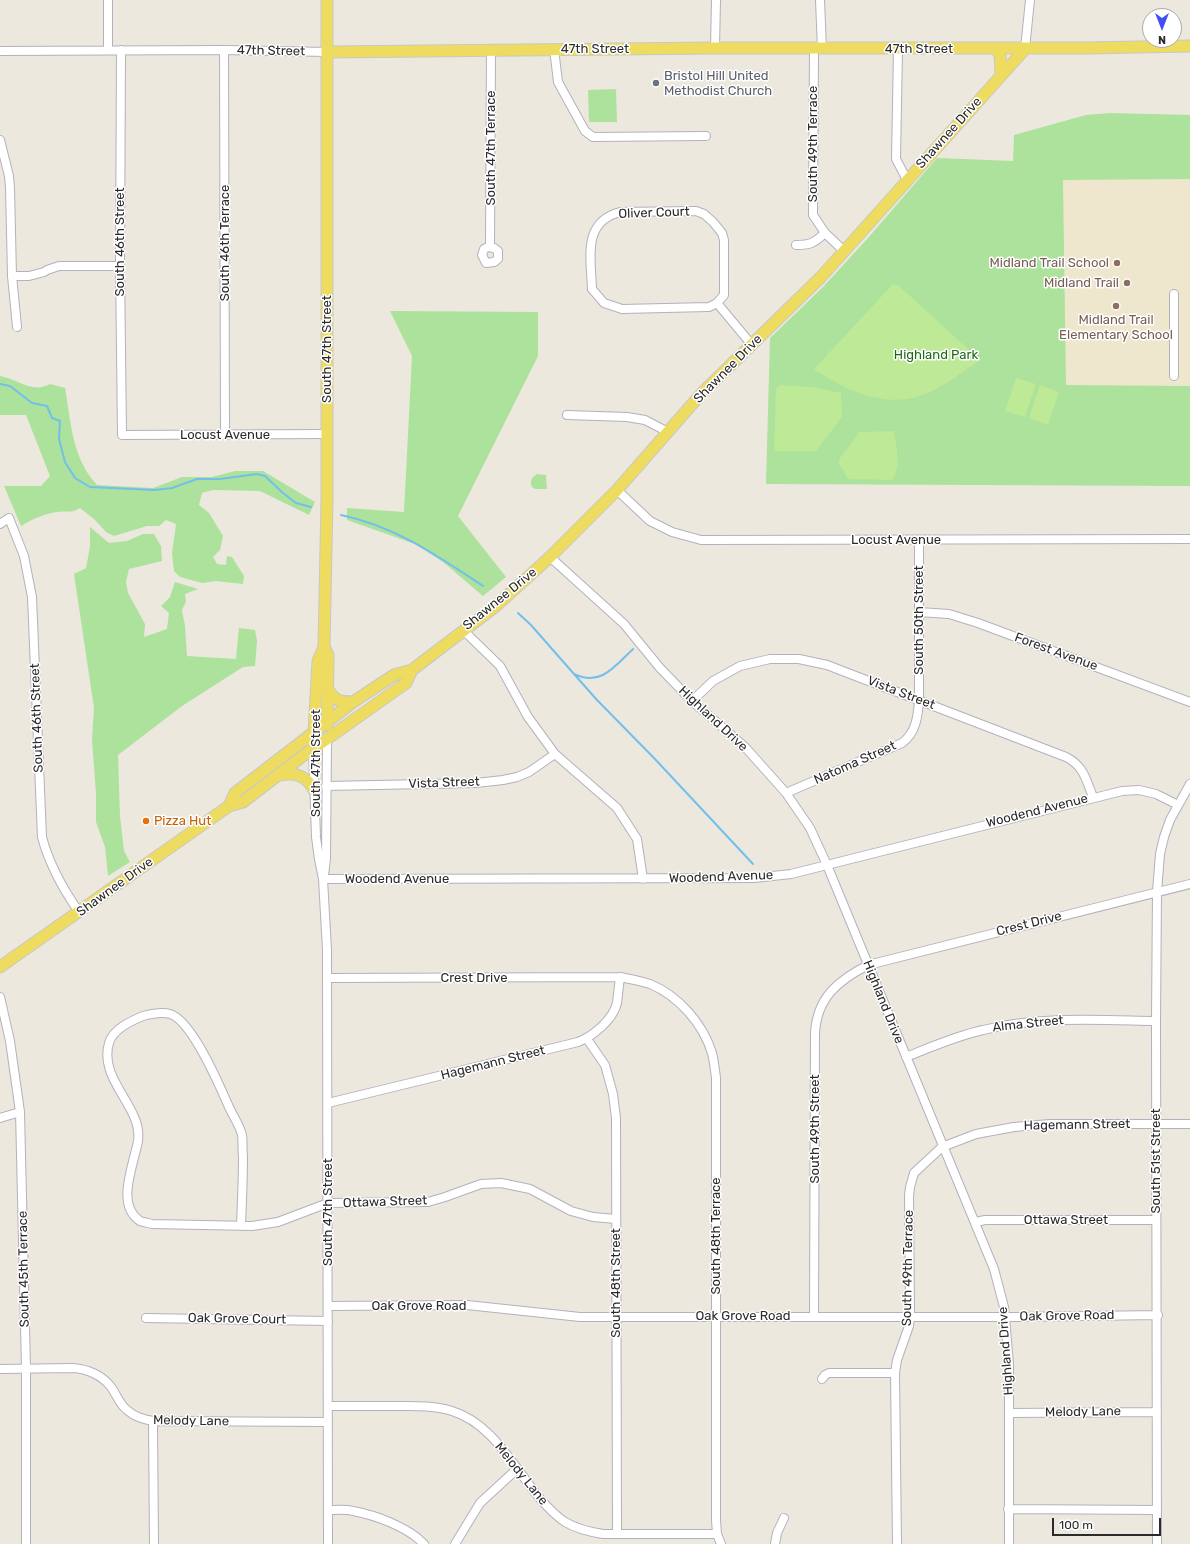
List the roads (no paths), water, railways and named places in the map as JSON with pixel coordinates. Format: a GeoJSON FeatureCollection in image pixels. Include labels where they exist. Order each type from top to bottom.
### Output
{"type":"FeatureCollection","features":[{"type":"Feature","properties":{"kind":"main road","name":"South 47th Street"},"geometry":{"type":"LineString","coordinates":[[313,749],[318,661],[324,647],[327,434],[327,0]]}},
{"type":"Feature","properties":{"kind":"main road","name":"47th Street"},"geometry":{"type":"LineString","coordinates":[[327,52],[554,49],[898,49],[1190,46]]}},
{"type":"Feature","properties":{"kind":"main road"},"geometry":{"type":"LineString","coordinates":[[994,48],[1000,54],[1001,75]]}},
{"type":"Feature","properties":{"kind":"main road","name":"Shawnee Drive"},"geometry":{"type":"LineString","coordinates":[[229,806],[235,793],[327,720],[394,674],[412,670],[496,606],[550,557],[617,490],[702,394],[821,277],[1025,48]]}},
{"type":"Feature","properties":{"kind":"main road","name":"South 47th Street"},"geometry":{"type":"LineString","coordinates":[[324,647],[328,654],[328,740]]}},
{"type":"Feature","properties":{"kind":"main road","name":"Shawnee Drive"},"geometry":{"type":"LineString","coordinates":[[0,968],[229,806],[243,802],[313,749],[328,740],[406,683],[412,670]]}},
{"type":"Feature","properties":{"kind":"main road"},"geometry":{"type":"LineString","coordinates":[[327,688],[333,698],[342,702],[353,702]]}},
{"type":"Feature","properties":{"kind":"main road"},"geometry":{"type":"LineString","coordinates":[[279,775],[290,773],[300,775],[307,780],[314,790]]}},
{"type":"Feature","properties":{"kind":"street"},"geometry":{"type":"LineString","coordinates":[[108,0],[108,50]]}},
{"type":"Feature","properties":{"kind":"street"},"geometry":{"type":"LineString","coordinates":[[715,48],[716,0]]}},
{"type":"Feature","properties":{"kind":"street","name":"South 49th Terrace"},"geometry":{"type":"LineString","coordinates":[[820,0],[813,215],[825,233],[844,251]]}},
{"type":"Feature","properties":{"kind":"street"},"geometry":{"type":"LineString","coordinates":[[1025,48],[1030,0]]}},
{"type":"Feature","properties":{"kind":"street"},"geometry":{"type":"LineString","coordinates":[[554,49],[558,82],[585,132],[593,137],[706,136]]}},
{"type":"Feature","properties":{"kind":"street"},"geometry":{"type":"LineString","coordinates":[[898,49],[896,159],[907,180]]}},
{"type":"Feature","properties":{"kind":"street","name":"South 46th Street"},"geometry":{"type":"LineString","coordinates":[[121,50],[120,266],[122,435]]}},
{"type":"Feature","properties":{"kind":"street","name":"47th Street"},"geometry":{"type":"LineString","coordinates":[[0,51],[224,50],[327,52]]}},
{"type":"Feature","properties":{"kind":"street","name":"South 46th Terrace"},"geometry":{"type":"LineString","coordinates":[[224,50],[225,435]]}},
{"type":"Feature","properties":{"kind":"street","name":"South 47th Terrace"},"geometry":{"type":"LineString","coordinates":[[490,247],[491,50]]}},
{"type":"Feature","properties":{"kind":"street"},"geometry":{"type":"LineString","coordinates":[[0,140],[2,153],[9,176],[12,276],[17,327]]}},
{"type":"Feature","properties":{"kind":"street","name":"Oliver Court"},"geometry":{"type":"LineString","coordinates":[[696,211],[704,214],[718,228],[724,240],[724,295],[717,303],[709,307],[622,309],[604,303],[592,289],[591,241],[595,229],[603,218],[610,214],[620,212],[696,211]]}},
{"type":"Feature","properties":{"kind":"street"},"geometry":{"type":"LineString","coordinates":[[796,245],[809,245],[825,233]]}},
{"type":"Feature","properties":{"kind":"street"},"geometry":{"type":"LineString","coordinates":[[12,276],[29,276],[59,266],[120,266]]}},
{"type":"Feature","properties":{"kind":"street"},"geometry":{"type":"LineString","coordinates":[[1174,294],[1174,376]]}},
{"type":"Feature","properties":{"kind":"street"},"geometry":{"type":"LineString","coordinates":[[717,303],[752,345]]}},
{"type":"Feature","properties":{"kind":"street"},"geometry":{"type":"LineString","coordinates":[[567,415],[627,417],[645,420],[668,432]]}},
{"type":"Feature","properties":{"kind":"street","name":"Locust Avenue"},"geometry":{"type":"LineString","coordinates":[[122,435],[327,434]]}},
{"type":"Feature","properties":{"kind":"street","name":"Locust Avenue"},"geometry":{"type":"LineString","coordinates":[[617,490],[650,521],[672,532],[701,540],[1190,539]]}},
{"type":"Feature","properties":{"kind":"street","name":"South 46th Street"},"geometry":{"type":"LineString","coordinates":[[0,524],[9,518],[24,556],[32,597],[42,837],[54,869],[69,898],[79,912]]}},
{"type":"Feature","properties":{"kind":"street","name":"South 50th Street"},"geometry":{"type":"LineString","coordinates":[[919,540],[919,700]]}},
{"type":"Feature","properties":{"kind":"street","name":"Highland Drive"},"geometry":{"type":"LineString","coordinates":[[550,557],[624,624],[660,668],[692,701],[745,748],[786,793],[810,828],[868,965],[942,1147],[976,1222],[994,1269],[1006,1316],[1009,1364],[1009,1544]]}},
{"type":"Feature","properties":{"kind":"street","name":"Forest Avenue"},"geometry":{"type":"LineString","coordinates":[[919,612],[949,614],[978,623],[1190,702]]}},
{"type":"Feature","properties":{"kind":"street"},"geometry":{"type":"LineString","coordinates":[[463,630],[500,666],[528,717],[555,754],[617,808],[637,839],[643,879]]}},
{"type":"Feature","properties":{"kind":"street","name":"Vista Street"},"geometry":{"type":"LineString","coordinates":[[692,701],[713,681],[740,666],[770,659],[799,659],[826,665],[1075,762],[1083,772],[1093,797]]}},
{"type":"Feature","properties":{"kind":"street","name":"Natoma Street"},"geometry":{"type":"LineString","coordinates":[[786,793],[902,743],[912,732],[918,718],[919,700]]}},
{"type":"Feature","properties":{"kind":"street","name":"South 47th Street"},"geometry":{"type":"LineString","coordinates":[[323,879],[326,859],[326,786],[328,740]]}},
{"type":"Feature","properties":{"kind":"street","name":"South 47th Street"},"geometry":{"type":"LineString","coordinates":[[313,749],[316,837],[318,859],[323,879],[327,950],[328,1544]]}},
{"type":"Feature","properties":{"kind":"street","name":"Vista Street"},"geometry":{"type":"LineString","coordinates":[[326,786],[476,783],[503,780],[517,777],[529,772],[555,754]]}},
{"type":"Feature","properties":{"kind":"street","name":"South 51st Street"},"geometry":{"type":"LineString","coordinates":[[1158,1544],[1158,1315],[1156,1220],[1157,892],[1160,854],[1164,837],[1170,820],[1190,784]]}},
{"type":"Feature","properties":{"kind":"street","name":"Woodend Avenue"},"geometry":{"type":"LineString","coordinates":[[323,879],[754,878],[790,874],[1093,797],[1122,791],[1139,790],[1156,794],[1178,805]]}},
{"type":"Feature","properties":{"kind":"street","name":"Crest Drive"},"geometry":{"type":"LineString","coordinates":[[868,965],[1190,884]]}},
{"type":"Feature","properties":{"kind":"street","name":"South 49th Street"},"geometry":{"type":"LineString","coordinates":[[814,1316],[816,1023],[821,1006],[832,990],[848,975],[868,965]]}},
{"type":"Feature","properties":{"kind":"street","name":"Crest Drive"},"geometry":{"type":"LineString","coordinates":[[327,978],[620,977]]}},
{"type":"Feature","properties":{"kind":"street","name":"Hagemann Street"},"geometry":{"type":"LineString","coordinates":[[328,1102],[578,1042],[587,1038],[605,1024],[616,1004],[620,977]]}},
{"type":"Feature","properties":{"kind":"street","name":"South 48th Terrace"},"geometry":{"type":"LineString","coordinates":[[620,977],[650,984],[674,998],[692,1015],[704,1034],[712,1054],[716,1078],[716,1520],[717,1534],[721,1544]]}},
{"type":"Feature","properties":{"kind":"street","name":"South 45th Terrace"},"geometry":{"type":"LineString","coordinates":[[0,997],[10,1041],[20,1112],[26,1369],[26,1544]]}},
{"type":"Feature","properties":{"kind":"street","name":"Ottawa Street"},"geometry":{"type":"LineString","coordinates":[[241,1225],[243,1178],[242,1134],[208,1063],[190,1032],[171,1014],[143,1016],[115,1032],[109,1042],[107,1052],[107,1064],[135,1122],[139,1135],[127,1192],[130,1209],[140,1221],[152,1224],[252,1226],[278,1222],[328,1203],[428,1202],[481,1184],[501,1183],[530,1189],[571,1211],[593,1217],[616,1219]]}},
{"type":"Feature","properties":{"kind":"street","name":"Alma Street"},"geometry":{"type":"LineString","coordinates":[[906,1057],[948,1040],[976,1032],[1028,1022],[1065,1020],[1156,1021]]}},
{"type":"Feature","properties":{"kind":"street","name":"South 48th Street"},"geometry":{"type":"LineString","coordinates":[[587,1038],[605,1065],[613,1094],[616,1118],[617,1534]]}},
{"type":"Feature","properties":{"kind":"street"},"geometry":{"type":"LineString","coordinates":[[0,1118],[20,1112]]}},
{"type":"Feature","properties":{"kind":"street","name":"Hagemann Street"},"geometry":{"type":"LineString","coordinates":[[942,1147],[976,1134],[1014,1127],[1050,1124],[1190,1124]]}},
{"type":"Feature","properties":{"kind":"street","name":"South 49th Terrace"},"geometry":{"type":"LineString","coordinates":[[897,1544],[896,1373],[897,1360],[909,1326],[910,1316],[908,1196],[914,1173],[942,1147]]}},
{"type":"Feature","properties":{"kind":"street","name":"Ottawa Street"},"geometry":{"type":"LineString","coordinates":[[976,1222],[985,1220],[1156,1220]]}},
{"type":"Feature","properties":{"kind":"street","name":"Oak Grove Road"},"geometry":{"type":"LineString","coordinates":[[328,1306],[467,1305],[496,1307],[549,1315],[580,1317],[1158,1315]]}},
{"type":"Feature","properties":{"kind":"street","name":"Oak Grove Court"},"geometry":{"type":"LineString","coordinates":[[146,1318],[328,1321]]}},
{"type":"Feature","properties":{"kind":"street","name":"Melody Lane"},"geometry":{"type":"LineString","coordinates":[[26,1369],[73,1368],[91,1372],[105,1380],[127,1410],[144,1419],[153,1421],[328,1422]]}},
{"type":"Feature","properties":{"kind":"street"},"geometry":{"type":"LineString","coordinates":[[0,1369],[26,1369]]}},
{"type":"Feature","properties":{"kind":"street"},"geometry":{"type":"LineString","coordinates":[[822,1379],[824,1375],[829,1373],[896,1373]]}},
{"type":"Feature","properties":{"kind":"street","name":"Melody Lane"},"geometry":{"type":"LineString","coordinates":[[328,1406],[432,1406],[453,1411],[473,1421],[492,1438],[552,1511],[566,1523],[585,1531],[602,1534],[717,1534]]}},
{"type":"Feature","properties":{"kind":"street","name":"Melody Lane"},"geometry":{"type":"LineString","coordinates":[[1009,1413],[1157,1412]]}},
{"type":"Feature","properties":{"kind":"street"},"geometry":{"type":"LineString","coordinates":[[153,1421],[154,1544]]}},
{"type":"Feature","properties":{"kind":"street"},"geometry":{"type":"LineString","coordinates":[[455,1544],[480,1503],[517,1469]]}},
{"type":"Feature","properties":{"kind":"street"},"geometry":{"type":"LineString","coordinates":[[1008,1509],[1157,1510]]}},
{"type":"Feature","properties":{"kind":"street"},"geometry":{"type":"LineString","coordinates":[[328,1510],[352,1511],[377,1518],[400,1527],[424,1544]]}},
{"type":"Feature","properties":{"kind":"street"},"geometry":{"type":"LineString","coordinates":[[775,1544],[777,1533],[784,1518]]}},
{"type":"Feature","properties":{"kind":"waterway"},"geometry":{"type":"LineString","coordinates":[[0,384],[10,386],[32,403],[47,406],[52,418],[60,421],[59,439],[65,462],[75,478],[90,487],[155,490],[172,488],[197,479],[220,479],[257,474],[265,476],[296,503],[311,507]]}},
{"type":"Feature","properties":{"kind":"waterway"},"geometry":{"type":"LineString","coordinates":[[341,515],[361,520],[398,534],[433,553],[483,586]]}},
{"type":"Feature","properties":{"kind":"waterway"},"geometry":{"type":"LineString","coordinates":[[518,613],[531,625],[574,674],[592,678],[600,676],[614,668],[633,649]]}},
{"type":"Feature","properties":{"kind":"waterway"},"geometry":{"type":"LineString","coordinates":[[574,674],[753,864]]}},
{"type":"Feature","properties":{"kind":"place","name":"Bristol Hill United Methodist Church"},"geometry":{"type":"Point","coordinates":[656,83]}},
{"type":"Feature","properties":{"kind":"place","name":"Midland Trail School"},"geometry":{"type":"Point","coordinates":[1117,263]}},
{"type":"Feature","properties":{"kind":"place","name":"Midland Trail"},"geometry":{"type":"Point","coordinates":[1127,283]}},
{"type":"Feature","properties":{"kind":"place","name":"Midland Trail Elementary School"},"geometry":{"type":"Point","coordinates":[1116,306]}},
{"type":"Feature","properties":{"kind":"place","name":"Pizza Hut"},"geometry":{"type":"Point","coordinates":[146,821]}},
{"type":"Feature","properties":{"kind":"park label","name":"Highland Park"},"geometry":{"type":"Point","coordinates":[936,355]}}]}
